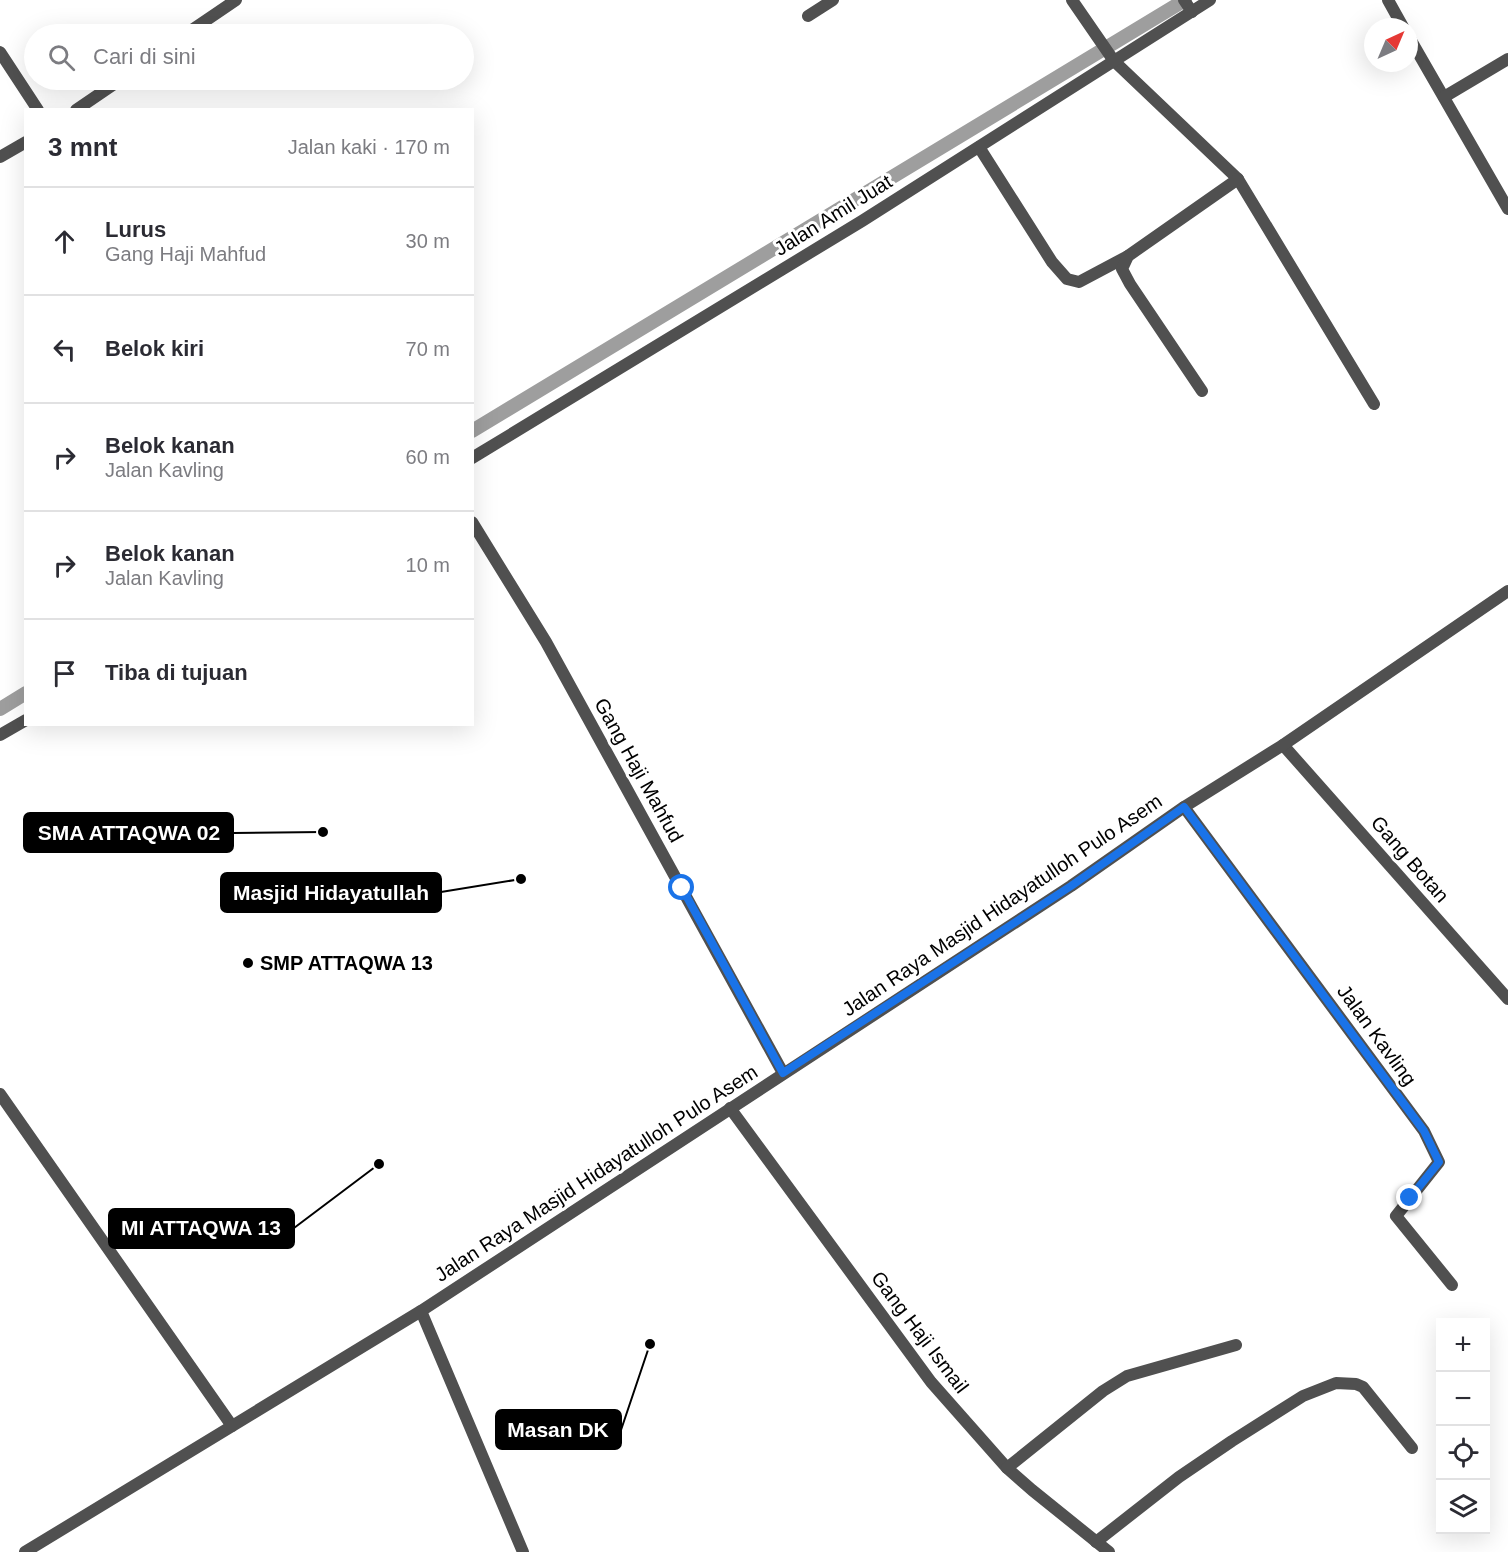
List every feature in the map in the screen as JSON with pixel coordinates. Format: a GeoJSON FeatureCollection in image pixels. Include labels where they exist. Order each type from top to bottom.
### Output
{"type":"FeatureCollection","features":[{"type":"Feature","properties":{"kind":"street"},"geometry":{"type":"LineString","coordinates":[[201,24],[236,0]]}},
{"type":"Feature","properties":{"kind":"street"},"geometry":{"type":"LineString","coordinates":[[808,16],[833,0]]}},
{"type":"Feature","properties":{"kind":"street"},"geometry":{"type":"LineString","coordinates":[[1072,0],[1112,57],[1238,179],[1374,404]]}},
{"type":"Feature","properties":{"kind":"street","name":"Jalan Amil Juat"},"geometry":{"type":"LineString","coordinates":[[474,457],[979,147],[1187,5],[1210,0]]}},
{"type":"Feature","properties":{"kind":"street"},"geometry":{"type":"LineString","coordinates":[[1388,0],[1398,18]]}},
{"type":"Feature","properties":{"kind":"street"},"geometry":{"type":"LineString","coordinates":[[0,52],[24,89]]}},
{"type":"Feature","properties":{"kind":"street"},"geometry":{"type":"LineString","coordinates":[[1418,53],[1508,209]]}},
{"type":"Feature","properties":{"kind":"street"},"geometry":{"type":"LineString","coordinates":[[1444,98],[1508,59]]}},
{"type":"Feature","properties":{"kind":"street"},"geometry":{"type":"LineString","coordinates":[[25,90],[37,108]]}},
{"type":"Feature","properties":{"kind":"street"},"geometry":{"type":"LineString","coordinates":[[79,108],[105,90]]}},
{"type":"Feature","properties":{"kind":"street"},"geometry":{"type":"LineString","coordinates":[[0,157],[24,143]]}},
{"type":"Feature","properties":{"kind":"street"},"geometry":{"type":"LineString","coordinates":[[979,147],[1052,262],[1067,279],[1079,282],[1128,256],[1238,179]]}},
{"type":"Feature","properties":{"kind":"street"},"geometry":{"type":"LineString","coordinates":[[1128,256],[1122,269],[1130,285],[1202,391]]}},
{"type":"Feature","properties":{"kind":"street","name":"Gang Haji Mahfud"},"geometry":{"type":"LineString","coordinates":[[474,525],[546,642],[783,1073]]}},
{"type":"Feature","properties":{"kind":"street","name":"Jalan Raya Masjid Hidayatulloh Pulo Asem"},"geometry":{"type":"LineString","coordinates":[[25,1552],[421,1311],[1071,886],[1184,807],[1283,745],[1508,591]]}},
{"type":"Feature","properties":{"kind":"street"},"geometry":{"type":"LineString","coordinates":[[0,735],[24,721]]}},
{"type":"Feature","properties":{"kind":"street","name":"Gang Botan"},"geometry":{"type":"LineString","coordinates":[[1283,745],[1508,999]]}},
{"type":"Feature","properties":{"kind":"street","name":"Jalan Kavling"},"geometry":{"type":"LineString","coordinates":[[1184,807],[1424,1131],[1439,1162],[1396,1216],[1452,1285]]}},
{"type":"Feature","properties":{"kind":"street"},"geometry":{"type":"LineString","coordinates":[[0,1094],[232,1426]]}},
{"type":"Feature","properties":{"kind":"street","name":"Gang Haji Ismail"},"geometry":{"type":"LineString","coordinates":[[730,1108],[931,1382],[1007,1468],[1109,1552]]}},
{"type":"Feature","properties":{"kind":"street"},"geometry":{"type":"LineString","coordinates":[[421,1311],[523,1552]]}},
{"type":"Feature","properties":{"kind":"street"},"geometry":{"type":"LineString","coordinates":[[1007,1468],[1103,1391],[1127,1376],[1236,1345]]}},
{"type":"Feature","properties":{"kind":"street"},"geometry":{"type":"LineString","coordinates":[[1096,1542],[1216,1451],[1303,1396],[1336,1383],[1356,1384],[1363,1387],[1412,1448]]}},
{"type":"Feature","properties":{"kind":"waterway"},"geometry":{"type":"LineString","coordinates":[[474,430],[1185,0]]}},
{"type":"Feature","properties":{"kind":"waterway"},"geometry":{"type":"LineString","coordinates":[[0,709],[24,694]]}},
{"type":"Feature","properties":{"kind":"place","name":"SMA ATTAQWA 02"},"geometry":{"type":"Point","coordinates":[323,832]}},
{"type":"Feature","properties":{"kind":"place","name":"Masjid Hidayatullah"},"geometry":{"type":"Point","coordinates":[521,879]}},
{"type":"Feature","properties":{"kind":"place","name":"SMP ATTAQWA 13"},"geometry":{"type":"Point","coordinates":[248,963]}},
{"type":"Feature","properties":{"kind":"place","name":"MI ATTAQWA 13"},"geometry":{"type":"Point","coordinates":[379,1164]}},
{"type":"Feature","properties":{"kind":"place","name":"Masan DK"},"geometry":{"type":"Point","coordinates":[650,1344]}},
{"type":"Feature","properties":{"kind":"route"},"geometry":{"type":"LineString","coordinates":[[682,888],[783,1073],[1071,886],[1184,807],[1424,1131],[1439,1162],[1410,1198]]}}]}
